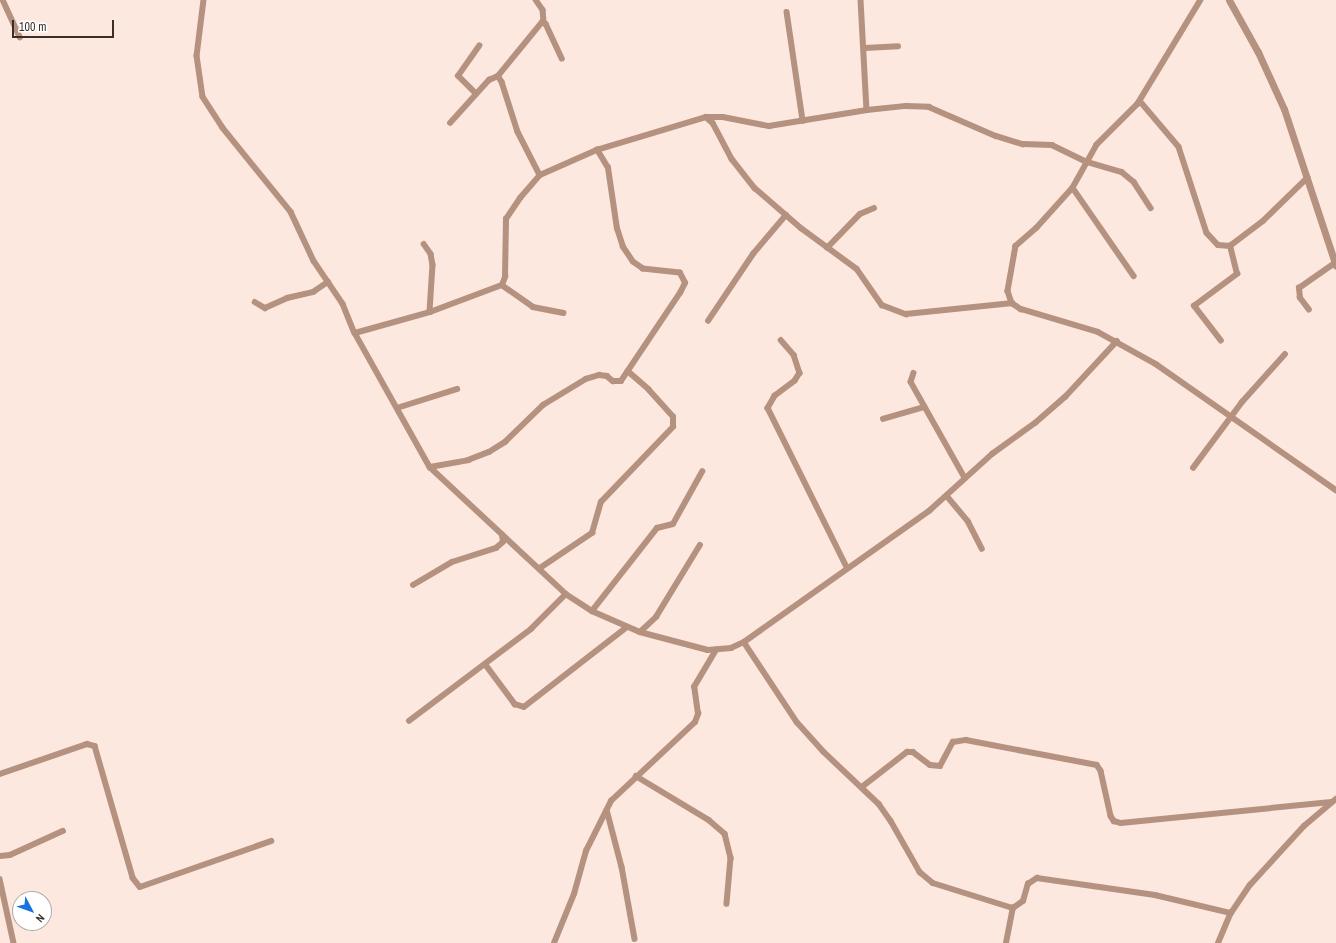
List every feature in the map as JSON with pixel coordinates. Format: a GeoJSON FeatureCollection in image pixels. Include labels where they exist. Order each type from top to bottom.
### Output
{"type":"FeatureCollection","features":[{"type":"Feature","properties":{"kind":"street"},"geometry":{"type":"LineString","coordinates":[[3,0],[20,37]]}},
{"type":"Feature","properties":{"kind":"street"},"geometry":{"type":"LineString","coordinates":[[204,0],[197,56],[204,97],[223,128],[284,201],[314,262],[343,304],[355,333],[398,408],[412,439],[430,467],[502,535],[540,568],[566,594],[592,611],[640,632],[697,648],[716,650],[731,648],[744,642],[847,566],[910,525],[947,496],[965,478],[1061,401],[1117,342]]}},
{"type":"Feature","properties":{"kind":"street"},"geometry":{"type":"LineString","coordinates":[[536,0],[543,10],[544,22],[562,59]]}},
{"type":"Feature","properties":{"kind":"street"},"geometry":{"type":"LineString","coordinates":[[862,0],[867,110]]}},
{"type":"Feature","properties":{"kind":"street"},"geometry":{"type":"LineString","coordinates":[[1202,0],[1140,101],[1125,119],[1097,145],[1086,162],[1082,176],[1073,188],[1037,228],[1014,249],[1008,291],[1012,303],[1021,309],[1098,332],[1178,377],[1336,490]]}},
{"type":"Feature","properties":{"kind":"street"},"geometry":{"type":"LineString","coordinates":[[1229,0],[1272,82],[1308,178],[1336,264],[1299,288],[1300,298],[1309,310]]}},
{"type":"Feature","properties":{"kind":"street"},"geometry":{"type":"LineString","coordinates":[[787,12],[803,121]]}},
{"type":"Feature","properties":{"kind":"street"},"geometry":{"type":"LineString","coordinates":[[450,123],[489,80],[498,76],[544,22]]}},
{"type":"Feature","properties":{"kind":"street"},"geometry":{"type":"LineString","coordinates":[[476,94],[458,76],[479,46]]}},
{"type":"Feature","properties":{"kind":"street"},"geometry":{"type":"LineString","coordinates":[[865,48],[898,46]]}},
{"type":"Feature","properties":{"kind":"street"},"geometry":{"type":"LineString","coordinates":[[498,76],[502,82],[518,132],[540,175]]}},
{"type":"Feature","properties":{"kind":"street"},"geometry":{"type":"LineString","coordinates":[[1140,101],[1179,147],[1210,238],[1218,245],[1230,246],[1263,221],[1308,178]]}},
{"type":"Feature","properties":{"kind":"street"},"geometry":{"type":"LineString","coordinates":[[502,285],[505,276],[506,218],[520,198],[540,175],[597,150],[706,117],[723,117],[769,126],[867,110],[906,106],[929,107],[996,136],[1023,144],[1052,145],[1086,162],[1128,176],[1151,208]]}},
{"type":"Feature","properties":{"kind":"street"},"geometry":{"type":"LineString","coordinates":[[706,117],[713,123],[739,169],[755,188],[786,215],[857,269],[882,305],[898,312],[932,313],[1012,303]]}},
{"type":"Feature","properties":{"kind":"street"},"geometry":{"type":"LineString","coordinates":[[430,467],[468,460],[489,452],[505,442],[543,405],[586,378],[599,375],[618,381],[628,372],[680,293],[685,280],[680,274],[643,269],[627,255],[617,229],[608,168],[597,150]]}},
{"type":"Feature","properties":{"kind":"street"},"geometry":{"type":"LineString","coordinates":[[1073,188],[1134,276]]}},
{"type":"Feature","properties":{"kind":"street"},"geometry":{"type":"LineString","coordinates":[[828,248],[860,214],[874,208]]}},
{"type":"Feature","properties":{"kind":"street"},"geometry":{"type":"LineString","coordinates":[[708,321],[753,254],[786,215]]}},
{"type":"Feature","properties":{"kind":"street"},"geometry":{"type":"LineString","coordinates":[[424,244],[431,254],[433,265],[430,312]]}},
{"type":"Feature","properties":{"kind":"street"},"geometry":{"type":"LineString","coordinates":[[1221,341],[1194,306],[1238,274],[1230,246]]}},
{"type":"Feature","properties":{"kind":"street"},"geometry":{"type":"LineString","coordinates":[[255,302],[265,308],[313,292],[328,282]]}},
{"type":"Feature","properties":{"kind":"street"},"geometry":{"type":"LineString","coordinates":[[355,333],[430,312],[502,285]]}},
{"type":"Feature","properties":{"kind":"street"},"geometry":{"type":"LineString","coordinates":[[502,285],[533,308],[563,313]]}},
{"type":"Feature","properties":{"kind":"street"},"geometry":{"type":"LineString","coordinates":[[781,340],[794,355],[800,373],[795,381],[775,396],[768,408],[847,566]]}},
{"type":"Feature","properties":{"kind":"street"},"geometry":{"type":"LineString","coordinates":[[1193,468],[1232,416],[1285,354]]}},
{"type":"Feature","properties":{"kind":"street"},"geometry":{"type":"LineString","coordinates":[[540,568],[592,532],[601,502],[672,427],[673,417],[649,390],[628,372]]}},
{"type":"Feature","properties":{"kind":"street"},"geometry":{"type":"LineString","coordinates":[[914,373],[911,380],[924,407],[965,478]]}},
{"type":"Feature","properties":{"kind":"street"},"geometry":{"type":"LineString","coordinates":[[398,408],[457,389]]}},
{"type":"Feature","properties":{"kind":"street"},"geometry":{"type":"LineString","coordinates":[[883,419],[924,407]]}},
{"type":"Feature","properties":{"kind":"street"},"geometry":{"type":"LineString","coordinates":[[592,611],[657,528],[673,524],[702,472]]}},
{"type":"Feature","properties":{"kind":"street"},"geometry":{"type":"LineString","coordinates":[[947,496],[968,522],[982,549]]}},
{"type":"Feature","properties":{"kind":"street"},"geometry":{"type":"LineString","coordinates":[[414,585],[452,562],[496,548],[503,542],[502,535]]}},
{"type":"Feature","properties":{"kind":"street"},"geometry":{"type":"LineString","coordinates":[[640,632],[656,617],[700,545]]}},
{"type":"Feature","properties":{"kind":"street"},"geometry":{"type":"LineString","coordinates":[[409,721],[531,629],[566,594]]}},
{"type":"Feature","properties":{"kind":"street"},"geometry":{"type":"LineString","coordinates":[[486,664],[516,704],[524,707],[627,627]]}},
{"type":"Feature","properties":{"kind":"street"},"geometry":{"type":"LineString","coordinates":[[744,642],[797,722],[824,752],[862,787],[885,812],[926,878],[933,883],[1013,908]]}},
{"type":"Feature","properties":{"kind":"street"},"geometry":{"type":"LineString","coordinates":[[554,943],[574,894],[586,851],[611,801],[694,722],[698,714],[694,687],[716,650]]}},
{"type":"Feature","properties":{"kind":"street"},"geometry":{"type":"LineString","coordinates":[[862,787],[907,752],[913,752],[930,765],[940,766],[953,742],[966,740],[1097,765],[1101,771],[1111,816],[1114,821],[1121,823],[1333,800]]}},
{"type":"Feature","properties":{"kind":"street"},"geometry":{"type":"LineString","coordinates":[[0,774],[87,744],[96,746],[133,878],[140,887],[271,841]]}},
{"type":"Feature","properties":{"kind":"street"},"geometry":{"type":"LineString","coordinates":[[636,776],[709,820],[725,834],[731,858],[728,904]]}},
{"type":"Feature","properties":{"kind":"street"},"geometry":{"type":"LineString","coordinates":[[1218,943],[1231,913],[1274,858],[1333,800]]}},
{"type":"Feature","properties":{"kind":"street"},"geometry":{"type":"LineString","coordinates":[[607,810],[622,868],[635,940]]}},
{"type":"Feature","properties":{"kind":"street"},"geometry":{"type":"LineString","coordinates":[[0,856],[10,855],[63,831]]}},
{"type":"Feature","properties":{"kind":"street"},"geometry":{"type":"LineString","coordinates":[[1006,943],[1013,908],[1024,901],[1028,884],[1037,878],[1155,895],[1231,913]]}},
{"type":"Feature","properties":{"kind":"street"},"geometry":{"type":"LineString","coordinates":[[0,879],[14,943]]}}]}
